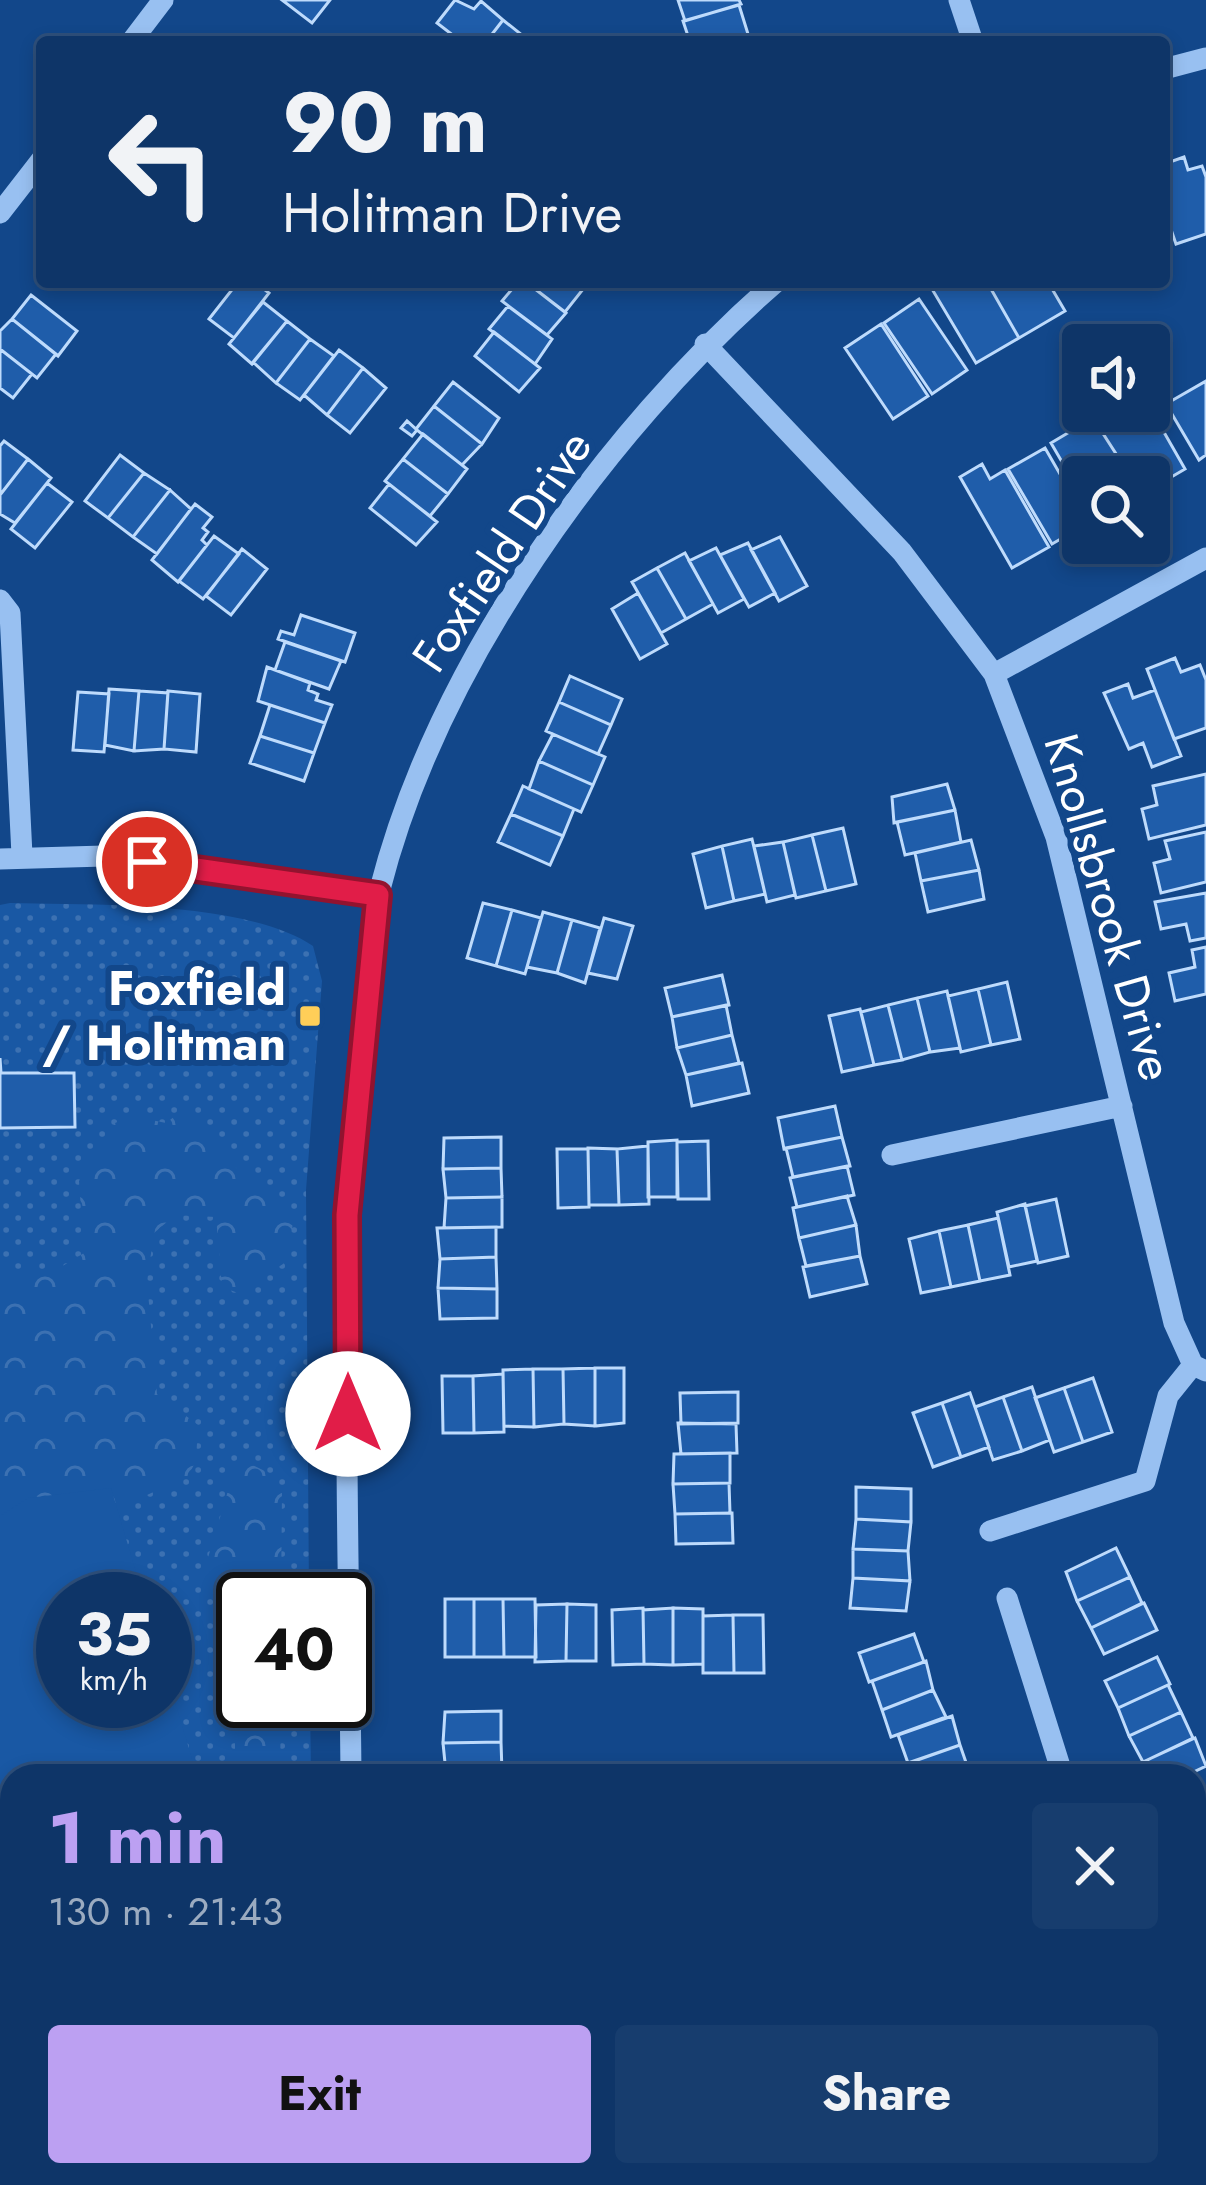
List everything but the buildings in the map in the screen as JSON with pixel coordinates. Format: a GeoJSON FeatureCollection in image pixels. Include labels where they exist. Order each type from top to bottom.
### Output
{"type":"FeatureCollection","features":[{"type":"Feature","properties":{"kind":"street"},"geometry":{"type":"LineString","coordinates":[[136,36],[163,0]]}},
{"type":"Feature","properties":{"kind":"street"},"geometry":{"type":"LineString","coordinates":[[959,0],[972,36]]}},
{"type":"Feature","properties":{"kind":"street"},"geometry":{"type":"LineString","coordinates":[[1170,67],[1206,58]]}},
{"type":"Feature","properties":{"kind":"street"},"geometry":{"type":"LineString","coordinates":[[0,213],[36,166]]}},
{"type":"Feature","properties":{"kind":"street","name":"Foxfield Drive"},"geometry":{"type":"LineString","coordinates":[[350,1764],[347,1215],[378,895],[398,825],[460,678],[482,639],[604,466],[705,344],[769,288]]}},
{"type":"Feature","properties":{"kind":"street","name":"Knollsbrook Drive"},"geometry":{"type":"LineString","coordinates":[[705,344],[902,552],[994,674],[1056,837],[1174,1323],[1200,1368]]}},
{"type":"Feature","properties":{"kind":"street"},"geometry":{"type":"LineString","coordinates":[[994,674],[1206,558]]}},
{"type":"Feature","properties":{"kind":"street"},"geometry":{"type":"LineString","coordinates":[[0,600],[10,613],[11,857],[104,856],[378,895]]}},
{"type":"Feature","properties":{"kind":"street"},"geometry":{"type":"LineString","coordinates":[[892,1155],[1122,1106]]}},
{"type":"Feature","properties":{"kind":"street"},"geometry":{"type":"LineString","coordinates":[[990,1531],[1145,1481],[1168,1396],[1200,1368]]}},
{"type":"Feature","properties":{"kind":"street"},"geometry":{"type":"LineString","coordinates":[[1007,1598],[1059,1764]]}},
{"type":"Feature","properties":{"kind":"green space"},"geometry":{"type":"Polygon","coordinates":[[[0,905],[125,906],[210,913],[284,931],[313,946],[322,981],[306,1190],[309,1572],[216,1572],[216,1728],[310,1728],[311,1764],[0,1764],[0,905]]]}},
{"type":"Feature","properties":{"kind":"green space"},"geometry":{"type":"Polygon","coordinates":[[[179,1113],[209,1125],[236,1168],[295,1216],[283,1264],[238,1293],[222,1287],[216,1217],[175,1215],[154,1233],[147,1281],[157,1394],[198,1425],[196,1461],[188,1476],[93,1520],[0,1522],[0,1271],[56,1270],[84,1253],[79,1181],[115,1123],[132,1116],[166,1123],[179,1113]]]}},
{"type":"Feature","properties":{"kind":"green space"},"geometry":{"type":"Polygon","coordinates":[[[246,1462],[275,1476],[282,1492],[281,1572],[216,1572],[216,1610],[204,1571],[233,1474],[246,1462]]]}},
{"type":"Feature","properties":{"kind":"green space"},"geometry":{"type":"Polygon","coordinates":[[[111,1488],[136,1572],[36,1572],[36,1728],[183,1728],[193,1764],[0,1764],[0,1516],[28,1498],[111,1488]]]}},
{"type":"Feature","properties":{"kind":"green space"},"geometry":{"type":"Polygon","coordinates":[[[235,1728],[281,1728],[280,1764],[235,1764],[235,1728]]]}},
{"type":"Feature","properties":{"kind":"place","name":"Foxfield / Holitman"},"geometry":{"type":"Point","coordinates":[310,1016]}},
{"type":"Feature","properties":{"kind":"route"},"geometry":{"type":"LineString","coordinates":[[147,862],[378,895],[347,1215],[348,1414]]}}]}
